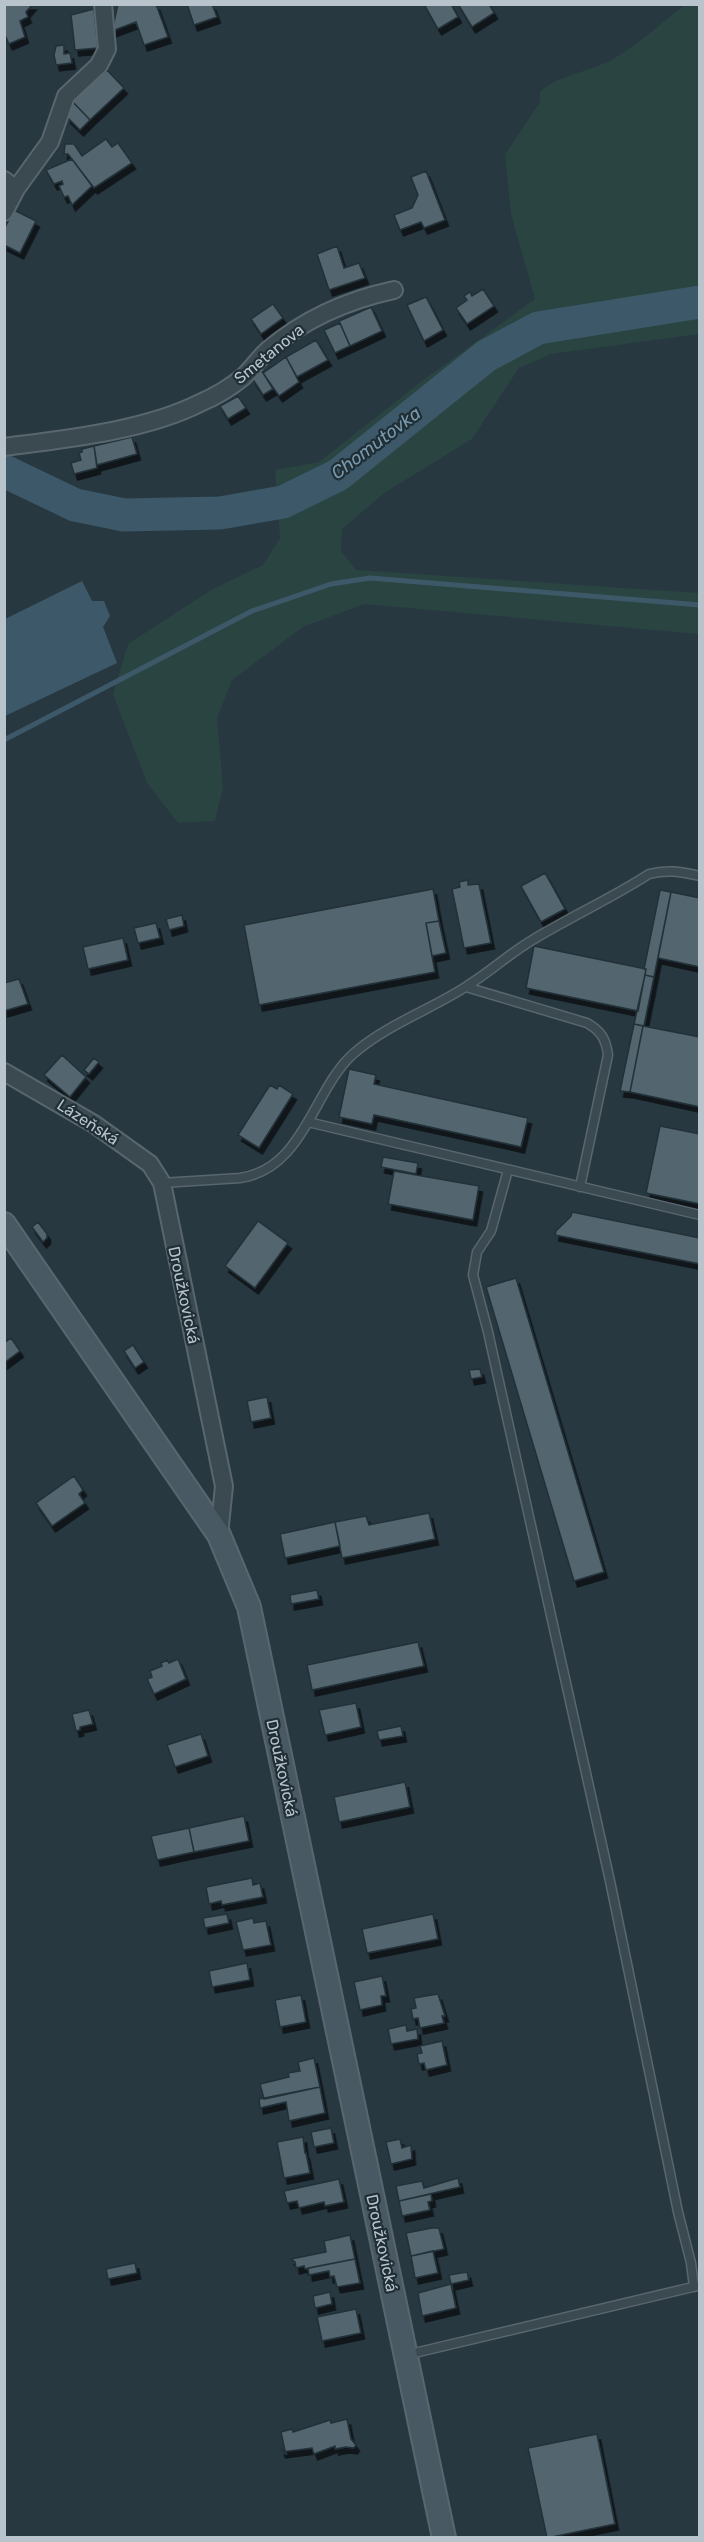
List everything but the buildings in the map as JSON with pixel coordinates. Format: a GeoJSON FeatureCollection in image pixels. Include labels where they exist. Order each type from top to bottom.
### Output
{"type":"FeatureCollection","features":[{"type":"Feature","properties":{"kind":"street"},"geometry":{"type":"LineString","coordinates":[[4,212],[10,184],[50,142],[66,96],[99,64],[107,49],[103,4]]}},
{"type":"Feature","properties":{"kind":"street","name":"Smetanova"},"geometry":{"type":"LineString","coordinates":[[4,447],[71,438],[162,419],[200,403],[242,378],[267,351],[297,328],[360,297],[394,290]]}},
{"type":"Feature","properties":{"kind":"street","name":"Lázeňská"},"geometry":{"type":"LineString","coordinates":[[4,1072],[94,1124],[150,1164],[162,1184]]}},
{"type":"Feature","properties":{"kind":"street","name":"Droužkovická"},"geometry":{"type":"LineString","coordinates":[[162,1184],[224,1486],[219,1536],[249,1607],[444,2538]]}},
{"type":"Feature","properties":{"kind":"street"},"geometry":{"type":"LineString","coordinates":[[4,1224],[219,1536]]}},
{"type":"Feature","properties":{"kind":"lane"},"geometry":{"type":"LineString","coordinates":[[162,1184],[252,1176],[281,1158],[308,1122],[351,1056],[372,1038],[466,987],[532,940],[650,874],[663,870],[677,870],[699,876]]}},
{"type":"Feature","properties":{"kind":"lane"},"geometry":{"type":"LineString","coordinates":[[466,987],[587,1023],[599,1030],[606,1042],[608,1055],[580,1187]]}},
{"type":"Feature","properties":{"kind":"lane"},"geometry":{"type":"LineString","coordinates":[[308,1122],[699,1215]]}},
{"type":"Feature","properties":{"kind":"lane"},"geometry":{"type":"LineString","coordinates":[[406,2355],[697,2286],[678,2212],[610,1881],[488,1332],[473,1275],[477,1252],[491,1231],[508,1170]]}},
{"type":"Feature","properties":{"kind":"green space"},"geometry":{"type":"Polygon","coordinates":[[[685,5],[700,5],[699,334],[551,354],[519,368],[472,439],[384,493],[342,529],[341,551],[356,570],[699,593],[699,634],[364,604],[303,627],[232,680],[217,718],[223,787],[215,821],[178,823],[147,783],[113,694],[128,644],[211,590],[263,565],[280,538],[275,470],[319,462],[422,381],[535,299],[511,214],[505,155],[540,102],[540,92],[546,87],[620,55],[685,5]]]}},
{"type":"Feature","properties":{"kind":"water"},"geometry":{"type":"Polygon","coordinates":[[[82,581],[92,601],[104,601],[110,616],[103,627],[117,663],[5,716],[5,619],[82,581]]]}},
{"type":"Feature","properties":{"kind":"waterway","name":"Chomutovka"},"geometry":{"type":"LineString","coordinates":[[4,471],[75,505],[124,515],[220,513],[283,502],[338,475],[486,356],[538,328],[700,302]]}},
{"type":"Feature","properties":{"kind":"waterway"},"geometry":{"type":"LineString","coordinates":[[4,740],[252,611],[331,584],[370,578],[700,605]]}}]}
